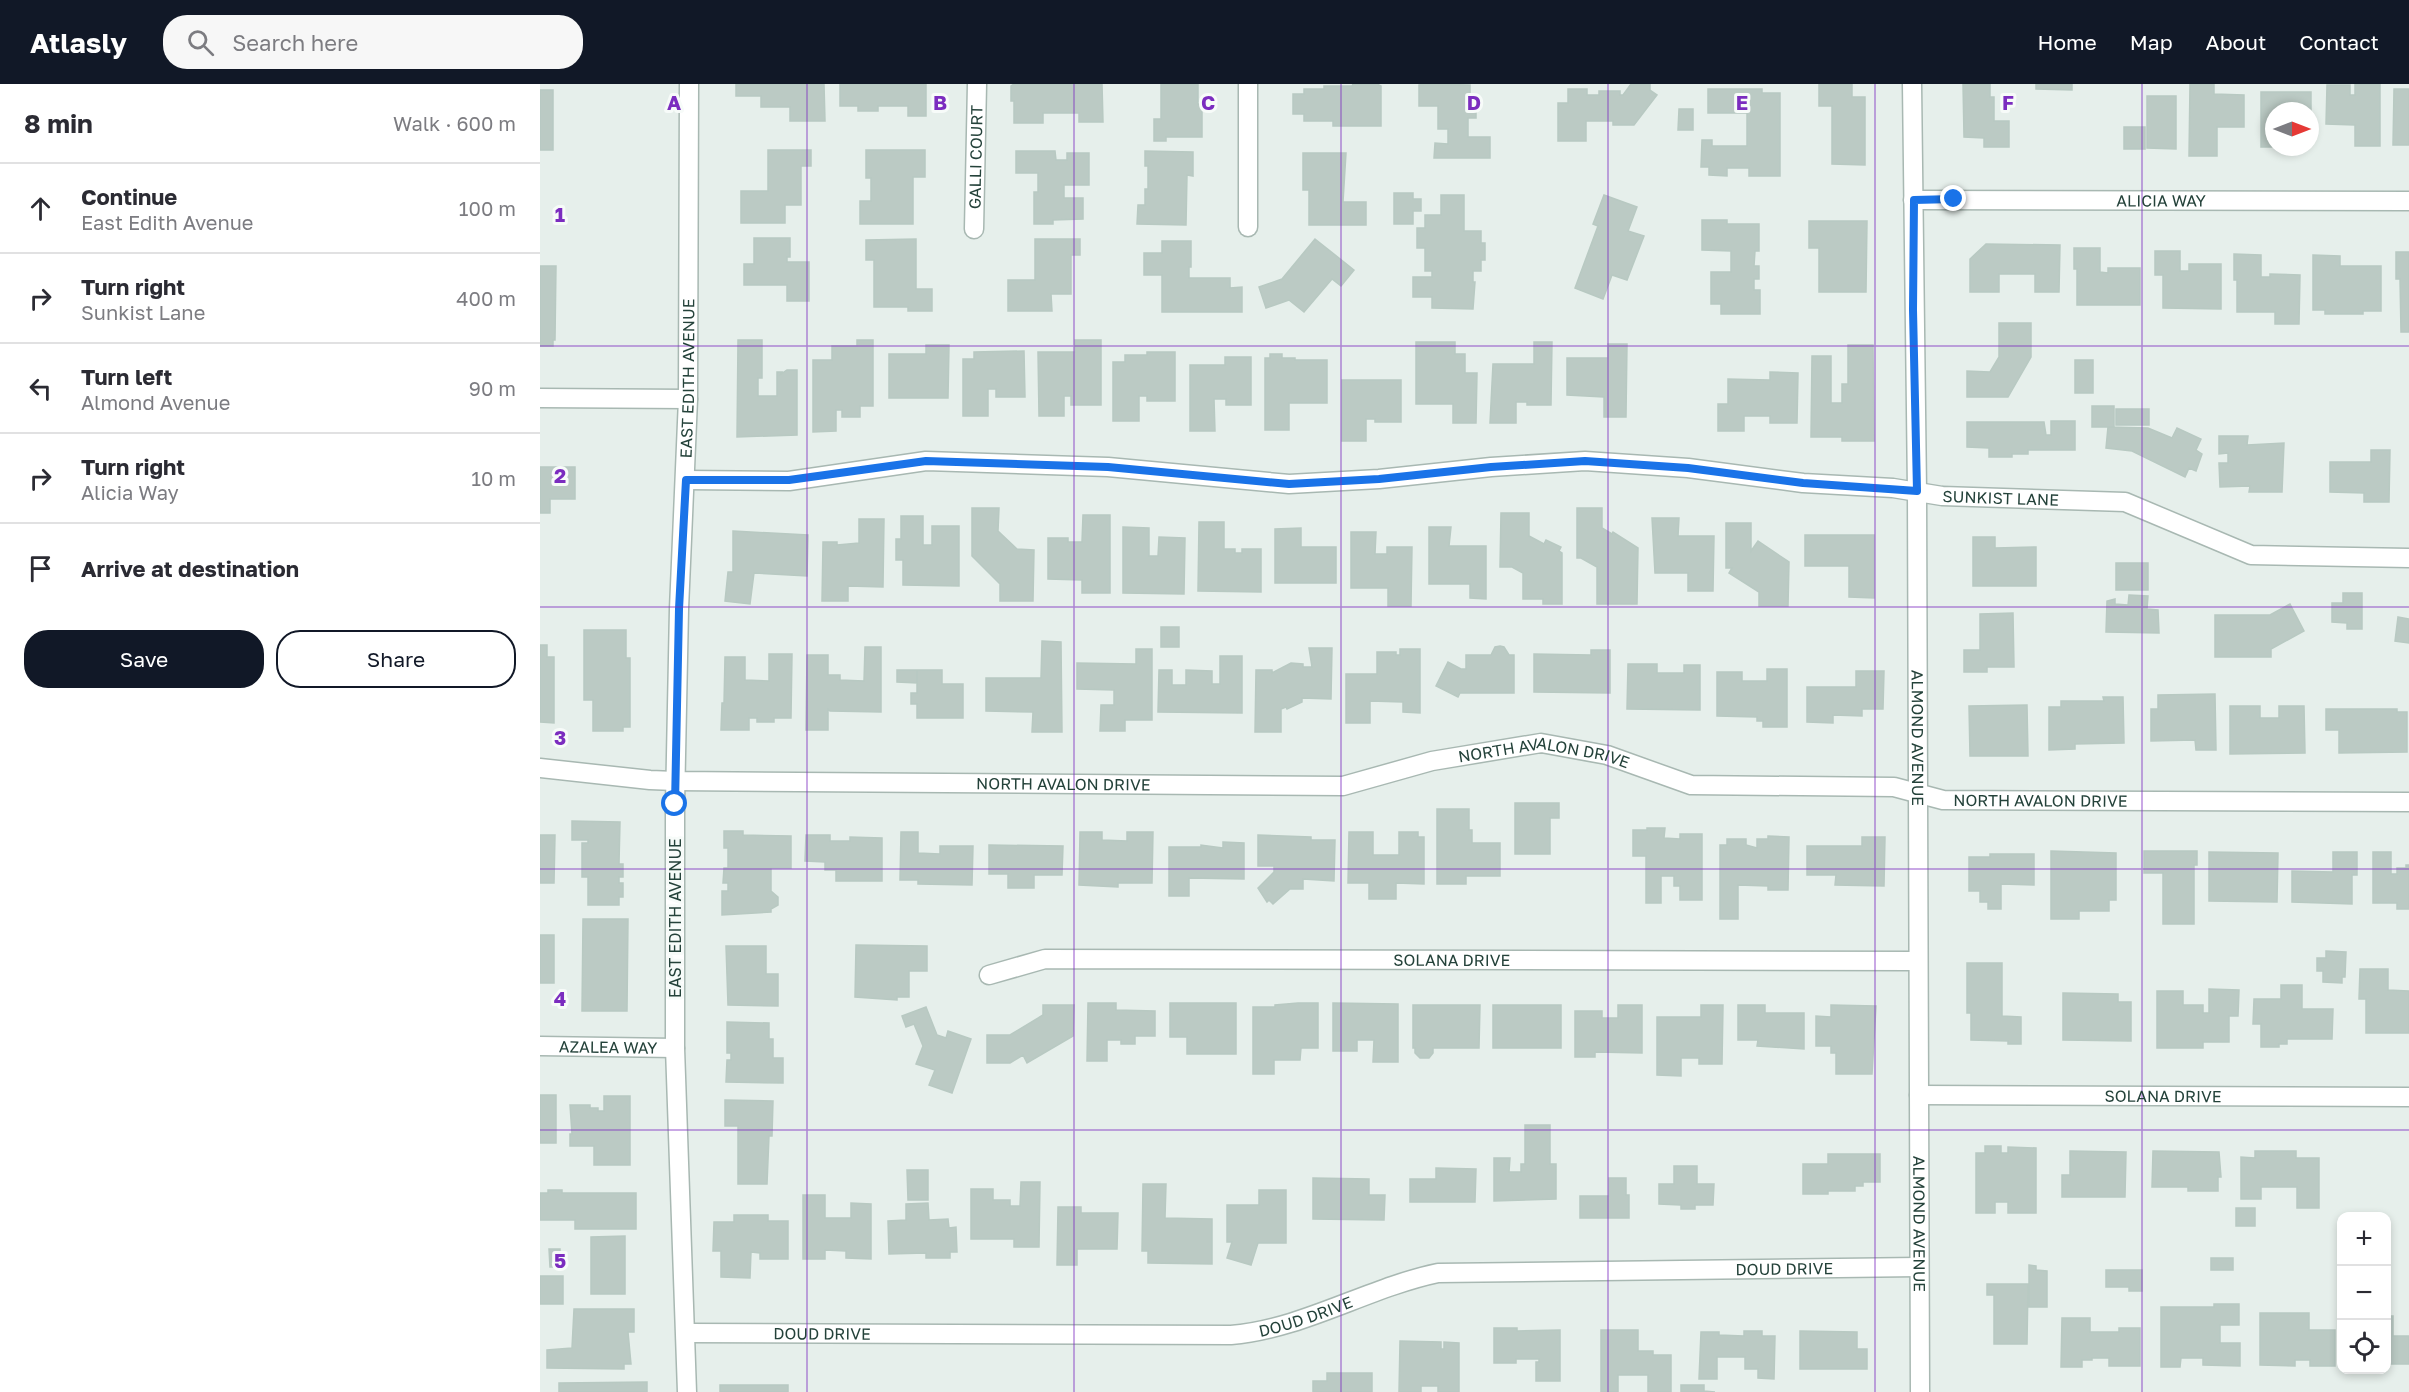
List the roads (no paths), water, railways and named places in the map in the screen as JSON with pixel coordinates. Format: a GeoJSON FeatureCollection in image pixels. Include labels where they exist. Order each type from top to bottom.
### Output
{"type":"FeatureCollection","features":[{"type":"Feature","properties":{"kind":"street","name":"EAST EDITH AVENUE"},"geometry":{"type":"LineString","coordinates":[[687,1392],[687,1333],[675,1048],[675,781],[679,609],[688,399],[689,84]]}},
{"type":"Feature","properties":{"kind":"street","name":"GALLI COURT"},"geometry":{"type":"LineString","coordinates":[[974,229],[977,84]]}},
{"type":"Feature","properties":{"kind":"street"},"geometry":{"type":"LineString","coordinates":[[1248,84],[1248,227]]}},
{"type":"Feature","properties":{"kind":"street","name":"ALMOND AVENUE"},"geometry":{"type":"LineString","coordinates":[[1912,84],[1917,491],[1920,1392]]}},
{"type":"Feature","properties":{"kind":"street","name":"ALICIA WAY"},"geometry":{"type":"LineString","coordinates":[[1914,200],[2409,201]]}},
{"type":"Feature","properties":{"kind":"street"},"geometry":{"type":"LineString","coordinates":[[540,398],[688,399]]}},
{"type":"Feature","properties":{"kind":"street","name":"SUNKIST LANE"},"geometry":{"type":"LineString","coordinates":[[686,480],[789,480],[926,461],[1108,467],[1289,484],[1379,479],[1491,467],[1585,461],[1688,468],[1803,483],[1917,491],[1942,496],[2125,502],[2252,555],[2409,558]]}},
{"type":"Feature","properties":{"kind":"street","name":"NORTH AVALON DRIVE"},"geometry":{"type":"LineString","coordinates":[[540,768],[675,781],[1343,786],[1432,761],[1542,743],[1607,755],[1691,785],[1894,787],[1943,800],[2409,802]]}},
{"type":"Feature","properties":{"kind":"street","name":"SOLANA DRIVE"},"geometry":{"type":"LineString","coordinates":[[989,975],[1046,959],[1917,961]]}},
{"type":"Feature","properties":{"kind":"street","name":"AZALEA WAY"},"geometry":{"type":"LineString","coordinates":[[540,1047],[675,1048]]}},
{"type":"Feature","properties":{"kind":"street","name":"SOLANA DRIVE"},"geometry":{"type":"LineString","coordinates":[[1919,1095],[2409,1097]]}},
{"type":"Feature","properties":{"kind":"street","name":"DOUD DRIVE"},"geometry":{"type":"LineString","coordinates":[[687,1333],[1231,1335],[1275,1329],[1411,1279],[1438,1273],[1919,1267]]}}]}
